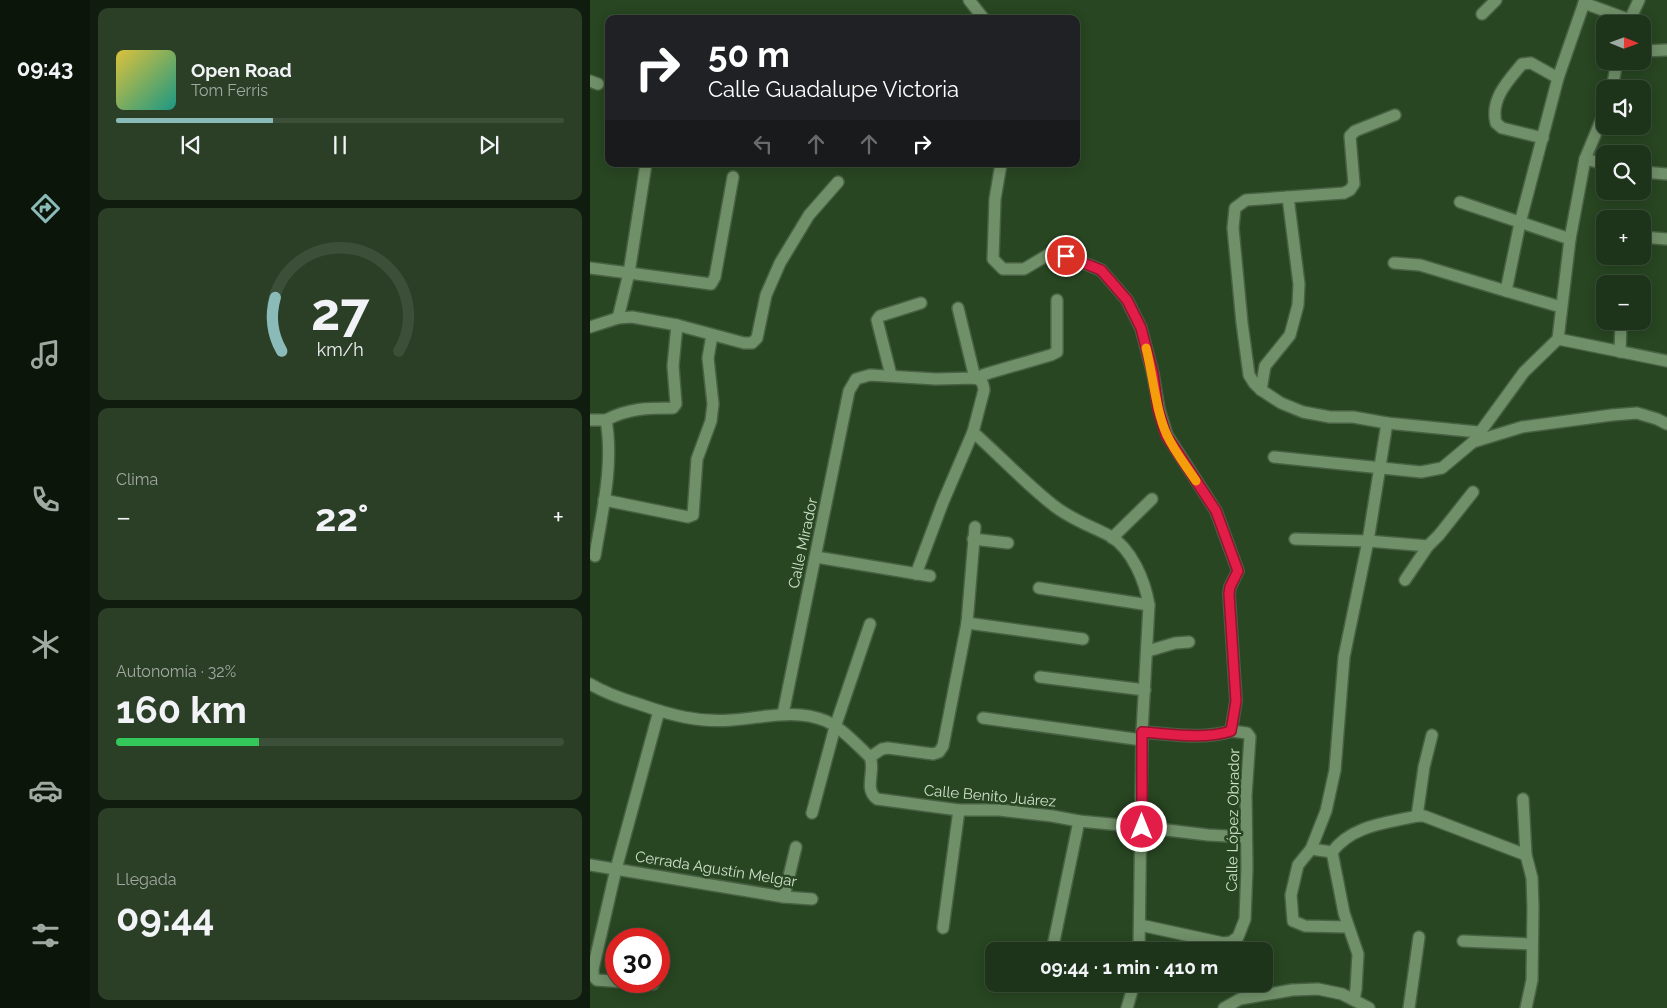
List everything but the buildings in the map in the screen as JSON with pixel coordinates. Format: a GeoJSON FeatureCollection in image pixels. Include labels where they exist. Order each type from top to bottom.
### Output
{"type":"FeatureCollection","features":[{"type":"Feature","properties":{"kind":"street"},"geometry":{"type":"LineString","coordinates":[[969,0],[981,15]]}},
{"type":"Feature","properties":{"kind":"street"},"geometry":{"type":"LineString","coordinates":[[1482,14],[1496,0]]}},
{"type":"Feature","properties":{"kind":"street"},"geometry":{"type":"LineString","coordinates":[[1632,15],[1639,0]]}},
{"type":"Feature","properties":{"kind":"street"},"geometry":{"type":"LineString","coordinates":[[1506,291],[1520,222],[1558,78],[1583,2],[1613,15]]}},
{"type":"Feature","properties":{"kind":"street"},"geometry":{"type":"LineString","coordinates":[[1651,50],[1667,50]]}},
{"type":"Feature","properties":{"kind":"street"},"geometry":{"type":"LineString","coordinates":[[1543,138],[1502,128],[1496,123],[1493,114],[1500,90],[1522,64],[1531,63],[1558,78]]}},
{"type":"Feature","properties":{"kind":"street"},"geometry":{"type":"LineString","coordinates":[[1395,115],[1355,131],[1350,136],[1354,184],[1350,190],[1344,193],[1246,200],[1235,208],[1233,228],[1244,340],[1249,375],[1254,384],[1281,403],[1302,412],[1330,417],[1367,419],[1475,437],[1522,427],[1637,413],[1658,419],[1667,424]]}},
{"type":"Feature","properties":{"kind":"street"},"geometry":{"type":"LineString","coordinates":[[1274,457],[1421,472],[1442,468],[1475,437],[1524,372],[1558,339],[1570,239],[1585,159],[1596,133]]}},
{"type":"Feature","properties":{"kind":"street"},"geometry":{"type":"LineString","coordinates":[[1585,159],[1596,162]]}},
{"type":"Feature","properties":{"kind":"street"},"geometry":{"type":"LineString","coordinates":[[618,318],[629,273],[646,167]]}},
{"type":"Feature","properties":{"kind":"street","name":"Calle López Obrador"},"geometry":{"type":"LineString","coordinates":[[1000,167],[995,199],[993,259],[1003,269],[1024,269],[1051,253],[1066,256],[1101,270],[1127,300],[1141,328],[1153,374],[1158,409],[1166,435],[1216,511],[1238,571],[1230,587],[1229,594],[1236,701],[1231,731],[1247,733],[1250,736],[1246,837],[1246,919],[1238,937],[1231,942],[1223,943],[1140,925]]}},
{"type":"Feature","properties":{"kind":"street"},"geometry":{"type":"LineString","coordinates":[[1651,173],[1667,174]]}},
{"type":"Feature","properties":{"kind":"street"},"geometry":{"type":"LineString","coordinates":[[590,268],[711,284],[715,277],[733,177]]}},
{"type":"Feature","properties":{"kind":"street"},"geometry":{"type":"LineString","coordinates":[[590,327],[618,318],[632,317],[677,325],[744,343],[752,343],[757,338],[766,295],[780,263],[809,215],[838,182]]}},
{"type":"Feature","properties":{"kind":"street"},"geometry":{"type":"LineString","coordinates":[[1261,390],[1265,366],[1290,335],[1298,304],[1299,284],[1288,197]]}},
{"type":"Feature","properties":{"kind":"street"},"geometry":{"type":"LineString","coordinates":[[1460,202],[1570,239]]}},
{"type":"Feature","properties":{"kind":"street"},"geometry":{"type":"LineString","coordinates":[[1651,238],[1667,239]]}},
{"type":"Feature","properties":{"kind":"street"},"geometry":{"type":"LineString","coordinates":[[1394,263],[1420,265],[1561,307]]}},
{"type":"Feature","properties":{"kind":"street"},"geometry":{"type":"LineString","coordinates":[[921,304],[880,316],[877,320],[891,375],[936,379],[978,379],[989,373],[1051,356],[1057,352],[1056,300]]}},
{"type":"Feature","properties":{"kind":"street"},"geometry":{"type":"LineString","coordinates":[[916,574],[943,502],[973,432],[984,390],[984,384],[978,379],[958,308]]}},
{"type":"Feature","properties":{"kind":"street"},"geometry":{"type":"LineString","coordinates":[[590,420],[606,420],[624,411],[673,408],[676,404],[674,366],[677,325]]}},
{"type":"Feature","properties":{"kind":"street"},"geometry":{"type":"LineString","coordinates":[[1620,352],[1621,330]]}},
{"type":"Feature","properties":{"kind":"street"},"geometry":{"type":"LineString","coordinates":[[604,500],[688,517],[693,514],[697,459],[710,421],[712,404],[708,358],[712,335]]}},
{"type":"Feature","properties":{"kind":"street"},"geometry":{"type":"LineString","coordinates":[[1558,339],[1667,361]]}},
{"type":"Feature","properties":{"kind":"street","name":"Calle Mirador"},"geometry":{"type":"LineString","coordinates":[[783,714],[849,391],[856,380],[870,375],[891,375]]}},
{"type":"Feature","properties":{"kind":"street"},"geometry":{"type":"LineString","coordinates":[[595,556],[604,500],[609,437],[606,420]]}},
{"type":"Feature","properties":{"kind":"street"},"geometry":{"type":"LineString","coordinates":[[1348,927],[1305,926],[1293,921],[1291,894],[1298,865],[1311,849],[1326,811],[1335,770],[1344,657],[1368,541],[1387,423]]}},
{"type":"Feature","properties":{"kind":"street"},"geometry":{"type":"LineString","coordinates":[[973,432],[1052,505],[1067,516],[1112,538],[1128,553],[1142,575],[1147,588],[1149,604],[1148,651],[1142,736],[1139,942]]}},
{"type":"Feature","properties":{"kind":"street"},"geometry":{"type":"LineString","coordinates":[[1405,580],[1428,546],[1473,492]]}},
{"type":"Feature","properties":{"kind":"street"},"geometry":{"type":"LineString","coordinates":[[1112,538],[1152,499]]}},
{"type":"Feature","properties":{"kind":"street"},"geometry":{"type":"LineString","coordinates":[[590,684],[611,695],[682,718],[704,721],[731,721],[783,714],[805,716],[826,721],[870,757],[888,748],[933,754],[939,752],[943,746],[967,624],[975,528]]}},
{"type":"Feature","properties":{"kind":"street"},"geometry":{"type":"LineString","coordinates":[[1295,539],[1368,541],[1428,546]]}},
{"type":"Feature","properties":{"kind":"street"},"geometry":{"type":"LineString","coordinates":[[973,540],[1008,543]]}},
{"type":"Feature","properties":{"kind":"street"},"geometry":{"type":"LineString","coordinates":[[816,557],[930,576]]}},
{"type":"Feature","properties":{"kind":"street"},"geometry":{"type":"LineString","coordinates":[[1039,588],[1149,604]]}},
{"type":"Feature","properties":{"kind":"street"},"geometry":{"type":"LineString","coordinates":[[812,813],[835,727],[870,624]]}},
{"type":"Feature","properties":{"kind":"street"},"geometry":{"type":"LineString","coordinates":[[967,624],[1083,639]]}},
{"type":"Feature","properties":{"kind":"street"},"geometry":{"type":"LineString","coordinates":[[1148,651],[1175,643],[1189,642]]}},
{"type":"Feature","properties":{"kind":"street"},"geometry":{"type":"LineString","coordinates":[[1040,677],[1145,690]]}},
{"type":"Feature","properties":{"kind":"street"},"geometry":{"type":"LineString","coordinates":[[605,981],[597,980],[593,969],[616,869],[659,711]]}},
{"type":"Feature","properties":{"kind":"street"},"geometry":{"type":"LineString","coordinates":[[983,718],[1142,736],[1208,735],[1231,731]]}},
{"type":"Feature","properties":{"kind":"street"},"geometry":{"type":"LineString","coordinates":[[1417,816],[1424,767],[1432,735]]}},
{"type":"Feature","properties":{"kind":"street","name":"Calle Benito Juárez"},"geometry":{"type":"LineString","coordinates":[[870,757],[873,763],[870,788],[872,795],[877,799],[959,810],[999,810],[1078,821],[1208,835],[1246,837]]}},
{"type":"Feature","properties":{"kind":"street"},"geometry":{"type":"LineString","coordinates":[[1523,799],[1526,855],[1532,878],[1532,980],[1526,1008]]}},
{"type":"Feature","properties":{"kind":"street"},"geometry":{"type":"LineString","coordinates":[[943,928],[959,810]]}},
{"type":"Feature","properties":{"kind":"street"},"geometry":{"type":"LineString","coordinates":[[1332,852],[1340,842],[1366,828],[1424,816],[1526,855]]}},
{"type":"Feature","properties":{"kind":"street"},"geometry":{"type":"LineString","coordinates":[[1054,942],[1078,821]]}},
{"type":"Feature","properties":{"kind":"street"},"geometry":{"type":"LineString","coordinates":[[784,897],[796,847]]}},
{"type":"Feature","properties":{"kind":"street"},"geometry":{"type":"LineString","coordinates":[[1311,849],[1332,852]]}},
{"type":"Feature","properties":{"kind":"street"},"geometry":{"type":"LineString","coordinates":[[1332,852],[1348,927],[1358,954],[1354,1000]]}},
{"type":"Feature","properties":{"kind":"street","name":"Cerrada Agustín Melgar"},"geometry":{"type":"LineString","coordinates":[[590,865],[784,897],[812,899]]}},
{"type":"Feature","properties":{"kind":"street"},"geometry":{"type":"LineString","coordinates":[[1409,1008],[1419,936]]}},
{"type":"Feature","properties":{"kind":"street"},"geometry":{"type":"LineString","coordinates":[[1463,941],[1532,944]]}},
{"type":"Feature","properties":{"kind":"street"},"geometry":{"type":"LineString","coordinates":[[1224,1008],[1240,999],[1292,990],[1318,989],[1333,991],[1369,1008]]}},
{"type":"Feature","properties":{"kind":"street"},"geometry":{"type":"LineString","coordinates":[[1127,1008],[1132,992]]}},
{"type":"Feature","properties":{"kind":"slow traffic"},"geometry":{"type":"LineString","coordinates":[[1146,348],[1153,374],[1158,409],[1166,435],[1196,481]]}},
{"type":"Feature","properties":{"kind":"route"},"geometry":{"type":"LineString","coordinates":[[1066,256],[1101,270],[1127,300],[1141,328],[1153,374],[1158,409],[1166,435],[1216,511],[1232,550],[1238,571],[1230,587],[1229,594],[1236,701],[1231,731],[1197,736],[1142,732],[1142,827]]}}]}
